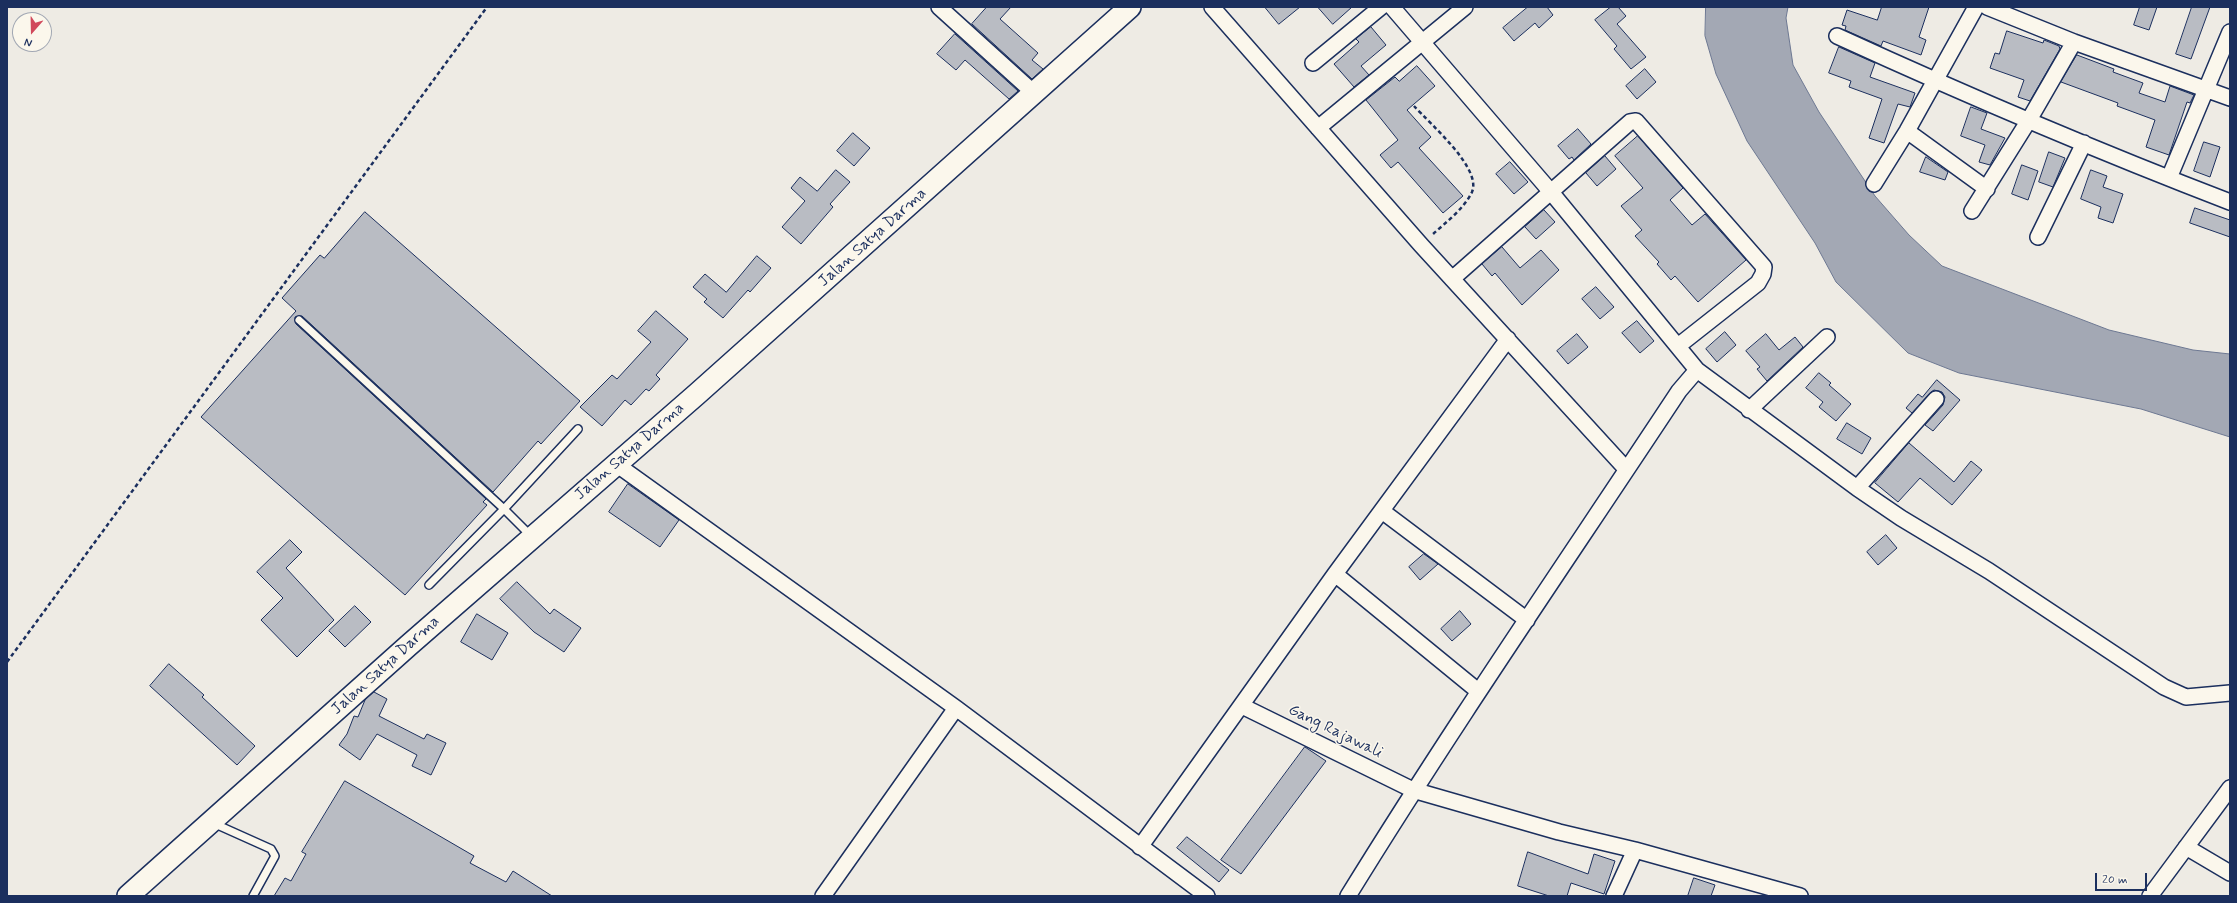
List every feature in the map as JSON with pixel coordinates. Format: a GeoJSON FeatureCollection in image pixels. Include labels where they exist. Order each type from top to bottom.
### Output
{"type":"FeatureCollection","features":[{"type":"Feature","properties":{"kind":"main road","name":"Jalan Satya Darma"},"geometry":{"type":"LineString","coordinates":[[128,896],[1130,7]]}},
{"type":"Feature","properties":{"kind":"street"},"geometry":{"type":"LineString","coordinates":[[939,7],[1034,93]]}},
{"type":"Feature","properties":{"kind":"street"},"geometry":{"type":"LineString","coordinates":[[1212,7],[1421,245],[1626,468]]}},
{"type":"Feature","properties":{"kind":"street"},"geometry":{"type":"LineString","coordinates":[[1313,63],[1381,7]]}},
{"type":"Feature","properties":{"kind":"street"},"geometry":{"type":"LineString","coordinates":[[1392,7],[1551,192],[1697,370],[1749,410],[1857,488],[2178,695],[2196,697],[2230,693]]}},
{"type":"Feature","properties":{"kind":"street"},"geometry":{"type":"LineString","coordinates":[[1318,128],[1465,7]]}},
{"type":"Feature","properties":{"kind":"street"},"geometry":{"type":"LineString","coordinates":[[1874,184],[1907,130],[1976,7]]}},
{"type":"Feature","properties":{"kind":"street"},"geometry":{"type":"LineString","coordinates":[[1988,7],[2074,42],[2230,98]]}},
{"type":"Feature","properties":{"kind":"street"},"geometry":{"type":"LineString","coordinates":[[2169,178],[2230,32]]}},
{"type":"Feature","properties":{"kind":"street"},"geometry":{"type":"LineString","coordinates":[[1837,36],[1934,81],[2230,202]]}},
{"type":"Feature","properties":{"kind":"street"},"geometry":{"type":"LineString","coordinates":[[1972,211],[2029,120],[2074,42]]}},
{"type":"Feature","properties":{"kind":"street"},"geometry":{"type":"LineString","coordinates":[[1452,279],[1630,122],[1636,121],[1764,267],[1763,274],[1758,282],[1678,346]]}},
{"type":"Feature","properties":{"kind":"street"},"geometry":{"type":"LineString","coordinates":[[1907,130],[1987,189]]}},
{"type":"Feature","properties":{"kind":"street"},"geometry":{"type":"LineString","coordinates":[[2038,237],[2084,143]]}},
{"type":"Feature","properties":{"kind":"street"},"geometry":{"type":"LineString","coordinates":[[1749,410],[1827,337]]}},
{"type":"Feature","properties":{"kind":"street"},"geometry":{"type":"LineString","coordinates":[[1140,847],[1335,574],[1508,339]]}},
{"type":"Feature","properties":{"kind":"street"},"geometry":{"type":"LineString","coordinates":[[1348,896],[1413,790],[1478,691],[1527,620],[1626,468],[1679,391],[1697,370]]}},
{"type":"Feature","properties":{"kind":"street"},"geometry":{"type":"LineString","coordinates":[[1857,488],[1936,400]]}},
{"type":"Feature","properties":{"kind":"street"},"geometry":{"type":"LineString","coordinates":[[616,464],[956,708],[1207,896]]}},
{"type":"Feature","properties":{"kind":"street"},"geometry":{"type":"LineString","coordinates":[[1382,511],[1527,620]]}},
{"type":"Feature","properties":{"kind":"street"},"geometry":{"type":"LineString","coordinates":[[1335,574],[1478,691]]}},
{"type":"Feature","properties":{"kind":"street","name":"Gang Rajawali"},"geometry":{"type":"LineString","coordinates":[[1242,706],[1413,790],[1559,832],[1635,850],[1800,896]]}},
{"type":"Feature","properties":{"kind":"street"},"geometry":{"type":"LineString","coordinates":[[823,896],[956,708]]}},
{"type":"Feature","properties":{"kind":"street"},"geometry":{"type":"LineString","coordinates":[[2150,896],[2230,788]]}},
{"type":"Feature","properties":{"kind":"street"},"geometry":{"type":"LineString","coordinates":[[2186,847],[2230,873]]}},
{"type":"Feature","properties":{"kind":"street"},"geometry":{"type":"LineString","coordinates":[[1614,896],[1635,850]]}},
{"type":"Feature","properties":{"kind":"lane"},"geometry":{"type":"LineString","coordinates":[[299,320],[504,509],[532,538]]}},
{"type":"Feature","properties":{"kind":"lane"},"geometry":{"type":"LineString","coordinates":[[429,585],[504,509],[578,429]]}},
{"type":"Feature","properties":{"kind":"lane"},"geometry":{"type":"LineString","coordinates":[[211,821],[275,852],[275,856],[253,896]]}},
{"type":"Feature","properties":{"kind":"path"},"geometry":{"type":"LineString","coordinates":[[7,662],[487,7]]}},
{"type":"Feature","properties":{"kind":"path"},"geometry":{"type":"LineString","coordinates":[[1414,106],[1460,156],[1471,171],[1473,180],[1473,188],[1468,199],[1421,245]]}},
{"type":"Feature","properties":{"kind":"shaded area"},"geometry":{"type":"Polygon","coordinates":[[[1706,7],[1788,7],[1786,18],[1793,65],[1819,112],[1875,196],[1909,235],[1942,266],[2109,330],[2193,350],[2230,354],[2230,437],[2141,409],[1959,373],[1908,353],[1836,282],[1815,243],[1747,141],[1716,74],[1705,36],[1706,7]]]}},
{"type":"Feature","properties":{"kind":"building"},"geometry":{"type":"Polygon","coordinates":[[[987,7],[1011,7],[1000,19],[1038,53],[1032,60],[1043,69],[1032,79],[972,24],[987,7]]]}},
{"type":"Feature","properties":{"kind":"building"},"geometry":{"type":"Polygon","coordinates":[[[1265,7],[1300,7],[1279,24],[1265,7]]]}},
{"type":"Feature","properties":{"kind":"building"},"geometry":{"type":"Polygon","coordinates":[[[1318,7],[1352,7],[1333,24],[1318,7]]]}},
{"type":"Feature","properties":{"kind":"building"},"geometry":{"type":"Polygon","coordinates":[[[1528,7],[1547,7],[1553,15],[1539,28],[1535,23],[1514,41],[1503,28],[1528,7]]]}},
{"type":"Feature","properties":{"kind":"building"},"geometry":{"type":"Polygon","coordinates":[[[1611,7],[1618,7],[1626,16],[1617,24],[1646,57],[1631,69],[1614,49],[1617,46],[1595,20],[1611,7]]]}},
{"type":"Feature","properties":{"kind":"building"},"geometry":{"type":"Polygon","coordinates":[[[1882,7],[1929,7],[1919,37],[1926,40],[1921,55],[1883,41],[1881,46],[1845,30],[1846,26],[1842,25],[1847,10],[1877,20],[1882,7]]]}},
{"type":"Feature","properties":{"kind":"building"},"geometry":{"type":"Polygon","coordinates":[[[2140,7],[2157,7],[2149,30],[2134,25],[2140,7]]]}},
{"type":"Feature","properties":{"kind":"building"},"geometry":{"type":"Polygon","coordinates":[[[2192,7],[2210,7],[2191,59],[2176,54],[2192,7]]]}},
{"type":"Feature","properties":{"kind":"building"},"geometry":{"type":"Polygon","coordinates":[[[1371,27],[1386,45],[1361,66],[1369,75],[1354,87],[1334,64],[1359,42],[1356,39],[1371,27]]]}},
{"type":"Feature","properties":{"kind":"building"},"geometry":{"type":"Polygon","coordinates":[[[2007,31],[2043,43],[2044,40],[2059,46],[2060,49],[2030,101],[2018,97],[2024,80],[1990,68],[1995,53],[1999,54],[2007,31]]]}},
{"type":"Feature","properties":{"kind":"building"},"geometry":{"type":"Polygon","coordinates":[[[955,34],[1018,91],[1009,99],[965,60],[956,70],[937,54],[955,34]]]}},
{"type":"Feature","properties":{"kind":"building"},"geometry":{"type":"Polygon","coordinates":[[[1839,47],[1875,63],[1870,77],[1915,93],[1910,107],[1898,104],[1884,143],[1869,138],[1882,99],[1849,87],[1851,81],[1829,73],[1839,47]]]}},
{"type":"Feature","properties":{"kind":"building"},"geometry":{"type":"Polygon","coordinates":[[[2077,55],[2114,69],[2113,72],[2143,83],[2139,93],[2165,102],[2170,86],[2194,95],[2190,103],[2187,102],[2169,155],[2146,147],[2155,120],[2117,106],[2118,103],[2061,82],[2077,55]]]}},
{"type":"Feature","properties":{"kind":"building"},"geometry":{"type":"Polygon","coordinates":[[[1417,66],[1435,86],[1407,110],[1431,137],[1419,148],[1463,196],[1443,213],[1398,162],[1391,168],[1380,155],[1398,140],[1366,100],[1395,77],[1399,81],[1417,66]]]}},
{"type":"Feature","properties":{"kind":"building"},"geometry":{"type":"Polygon","coordinates":[[[1645,69],[1656,82],[1637,99],[1626,86],[1645,69]]]}},
{"type":"Feature","properties":{"kind":"building"},"geometry":{"type":"Polygon","coordinates":[[[1971,107],[1987,113],[1981,129],[2005,138],[1990,165],[1979,162],[1985,145],[1961,136],[1971,107]]]}},
{"type":"Feature","properties":{"kind":"building"},"geometry":{"type":"Polygon","coordinates":[[[1578,129],[1591,144],[1574,160],[1572,157],[1569,159],[1558,146],[1578,129]]]}},
{"type":"Feature","properties":{"kind":"building"},"geometry":{"type":"Polygon","coordinates":[[[853,133],[870,148],[854,166],[837,151],[853,133]]]}},
{"type":"Feature","properties":{"kind":"building"},"geometry":{"type":"Polygon","coordinates":[[[1638,136],[1683,188],[1670,200],[1692,225],[1705,214],[1746,260],[1698,302],[1675,276],[1671,280],[1657,264],[1659,262],[1635,236],[1642,230],[1621,206],[1643,188],[1615,156],[1638,136]]]}},
{"type":"Feature","properties":{"kind":"building"},"geometry":{"type":"Polygon","coordinates":[[[2204,142],[2220,147],[2210,177],[2194,171],[2204,142]]]}},
{"type":"Feature","properties":{"kind":"building"},"geometry":{"type":"Polygon","coordinates":[[[2049,152],[2065,158],[2053,187],[2039,182],[2049,152]]]}},
{"type":"Feature","properties":{"kind":"building"},"geometry":{"type":"Polygon","coordinates":[[[1605,156],[1616,169],[1597,186],[1586,173],[1605,156]]]}},
{"type":"Feature","properties":{"kind":"building"},"geometry":{"type":"Polygon","coordinates":[[[1926,157],[1948,172],[1945,180],[1920,172],[1926,157]]]}},
{"type":"Feature","properties":{"kind":"building"},"geometry":{"type":"Polygon","coordinates":[[[1510,162],[1528,182],[1514,194],[1496,174],[1510,162]]]}},
{"type":"Feature","properties":{"kind":"building"},"geometry":{"type":"Polygon","coordinates":[[[2022,165],[2038,171],[2028,200],[2012,194],[2022,165]]]}},
{"type":"Feature","properties":{"kind":"building"},"geometry":{"type":"Polygon","coordinates":[[[836,170],[850,182],[830,204],[833,207],[801,244],[782,227],[805,201],[791,188],[800,177],[817,191],[836,170]]]}},
{"type":"Feature","properties":{"kind":"building"},"geometry":{"type":"Polygon","coordinates":[[[2091,170],[2107,176],[2103,187],[2123,194],[2113,223],[2098,218],[2101,207],[2081,199],[2091,170]]]}},
{"type":"Feature","properties":{"kind":"building"},"geometry":{"type":"Polygon","coordinates":[[[2195,208],[2230,220],[2230,237],[2190,223],[2195,208]]]}},
{"type":"Feature","properties":{"kind":"building"},"geometry":{"type":"Polygon","coordinates":[[[1544,210],[1555,222],[1536,239],[1525,227],[1544,210]]]}},
{"type":"Feature","properties":{"kind":"building"},"geometry":{"type":"Polygon","coordinates":[[[365,212],[580,401],[541,444],[538,441],[493,492],[302,316],[295,317],[296,324],[486,499],[483,502],[487,505],[405,595],[201,417],[296,311],[282,298],[320,255],[324,258],[365,212]]]}},
{"type":"Feature","properties":{"kind":"building"},"geometry":{"type":"Polygon","coordinates":[[[1502,247],[1520,268],[1541,250],[1559,270],[1522,305],[1495,273],[1492,276],[1482,264],[1502,247]]]}},
{"type":"Feature","properties":{"kind":"building"},"geometry":{"type":"Polygon","coordinates":[[[757,256],[771,268],[750,292],[748,290],[723,318],[704,302],[707,299],[693,287],[705,274],[726,292],[757,256]]]}},
{"type":"Feature","properties":{"kind":"building"},"geometry":{"type":"Polygon","coordinates":[[[1596,287],[1614,307],[1600,319],[1582,299],[1596,287]]]}},
{"type":"Feature","properties":{"kind":"building"},"geometry":{"type":"Polygon","coordinates":[[[656,311],[688,339],[656,375],[660,379],[649,391],[646,389],[631,405],[625,400],[602,426],[580,407],[612,375],[617,379],[651,342],[638,331],[656,311]]]}},
{"type":"Feature","properties":{"kind":"building"},"geometry":{"type":"Polygon","coordinates":[[[1637,321],[1654,341],[1640,353],[1622,333],[1637,321]]]}},
{"type":"Feature","properties":{"kind":"building"},"geometry":{"type":"Polygon","coordinates":[[[1725,332],[1736,345],[1717,362],[1706,349],[1725,332]]]}},
{"type":"Feature","properties":{"kind":"building"},"geometry":{"type":"Polygon","coordinates":[[[1577,334],[1588,347],[1568,364],[1557,351],[1577,334]]]}},
{"type":"Feature","properties":{"kind":"building"},"geometry":{"type":"Polygon","coordinates":[[[1766,334],[1779,350],[1795,337],[1803,347],[1767,381],[1757,369],[1760,367],[1746,351],[1766,334]]]}},
{"type":"Feature","properties":{"kind":"building"},"geometry":{"type":"Polygon","coordinates":[[[1819,373],[1831,383],[1829,385],[1851,404],[1836,421],[1819,407],[1823,402],[1806,388],[1819,373]]]}},
{"type":"Feature","properties":{"kind":"building"},"geometry":{"type":"Polygon","coordinates":[[[1937,380],[1960,400],[1933,431],[1925,425],[1943,405],[1945,397],[1942,392],[1934,390],[1912,413],[1906,408],[1918,394],[1922,397],[1937,380]]]}},
{"type":"Feature","properties":{"kind":"building"},"geometry":{"type":"Polygon","coordinates":[[[1847,423],[1871,438],[1862,454],[1837,439],[1847,423]]]}},
{"type":"Feature","properties":{"kind":"building"},"geometry":{"type":"Polygon","coordinates":[[[1909,443],[1954,482],[1971,461],[1982,470],[1952,505],[1920,478],[1898,502],[1875,483],[1909,443]]]}},
{"type":"Feature","properties":{"kind":"building"},"geometry":{"type":"Polygon","coordinates":[[[628,484],[679,520],[660,547],[609,512],[628,484]]]}},
{"type":"Feature","properties":{"kind":"building"},"geometry":{"type":"Polygon","coordinates":[[[1886,535],[1897,548],[1878,565],[1867,552],[1886,535]]]}},
{"type":"Feature","properties":{"kind":"building"},"geometry":{"type":"Polygon","coordinates":[[[290,540],[302,552],[286,568],[334,620],[297,657],[261,620],[283,598],[257,572],[290,540]]]}},
{"type":"Feature","properties":{"kind":"building"},"geometry":{"type":"Polygon","coordinates":[[[1424,554],[1438,564],[1420,580],[1409,567],[1424,554]]]}},
{"type":"Feature","properties":{"kind":"building"},"geometry":{"type":"Polygon","coordinates":[[[517,582],[550,614],[554,609],[581,628],[564,652],[534,632],[500,599],[517,582]]]}},
{"type":"Feature","properties":{"kind":"building"},"geometry":{"type":"Polygon","coordinates":[[[355,606],[371,622],[345,647],[329,631],[355,606]]]}},
{"type":"Feature","properties":{"kind":"building"},"geometry":{"type":"Polygon","coordinates":[[[1460,611],[1471,624],[1452,641],[1441,629],[1460,611]]]}},
{"type":"Feature","properties":{"kind":"building"},"geometry":{"type":"Polygon","coordinates":[[[477,614],[508,633],[492,660],[461,642],[477,614]]]}},
{"type":"Feature","properties":{"kind":"building"},"geometry":{"type":"Polygon","coordinates":[[[169,664],[204,695],[202,697],[255,746],[237,765],[150,686],[169,664]]]}},
{"type":"Feature","properties":{"kind":"building"},"geometry":{"type":"Polygon","coordinates":[[[374,692],[387,699],[379,716],[424,739],[427,734],[446,743],[431,775],[412,766],[417,755],[377,734],[360,760],[339,745],[347,734],[354,716],[358,717],[365,700],[374,692]]]}},
{"type":"Feature","properties":{"kind":"building"},"geometry":{"type":"Polygon","coordinates":[[[1305,747],[1326,761],[1241,874],[1221,860],[1305,747]]]}},
{"type":"Feature","properties":{"kind":"building"},"geometry":{"type":"Polygon","coordinates":[[[345,781],[474,856],[470,863],[506,882],[513,871],[552,896],[274,896],[285,878],[291,881],[306,854],[302,852],[345,781]]]}},
{"type":"Feature","properties":{"kind":"building"},"geometry":{"type":"Polygon","coordinates":[[[1187,837],[1229,870],[1219,882],[1177,848],[1187,837]]]}},
{"type":"Feature","properties":{"kind":"building"},"geometry":{"type":"Polygon","coordinates":[[[1528,852],[1588,874],[1594,854],[1615,861],[1604,894],[1571,883],[1567,896],[1549,896],[1518,886],[1528,852]]]}},
{"type":"Feature","properties":{"kind":"building"},"geometry":{"type":"Polygon","coordinates":[[[1694,878],[1715,885],[1711,896],[1688,896],[1694,878]]]}}]}
